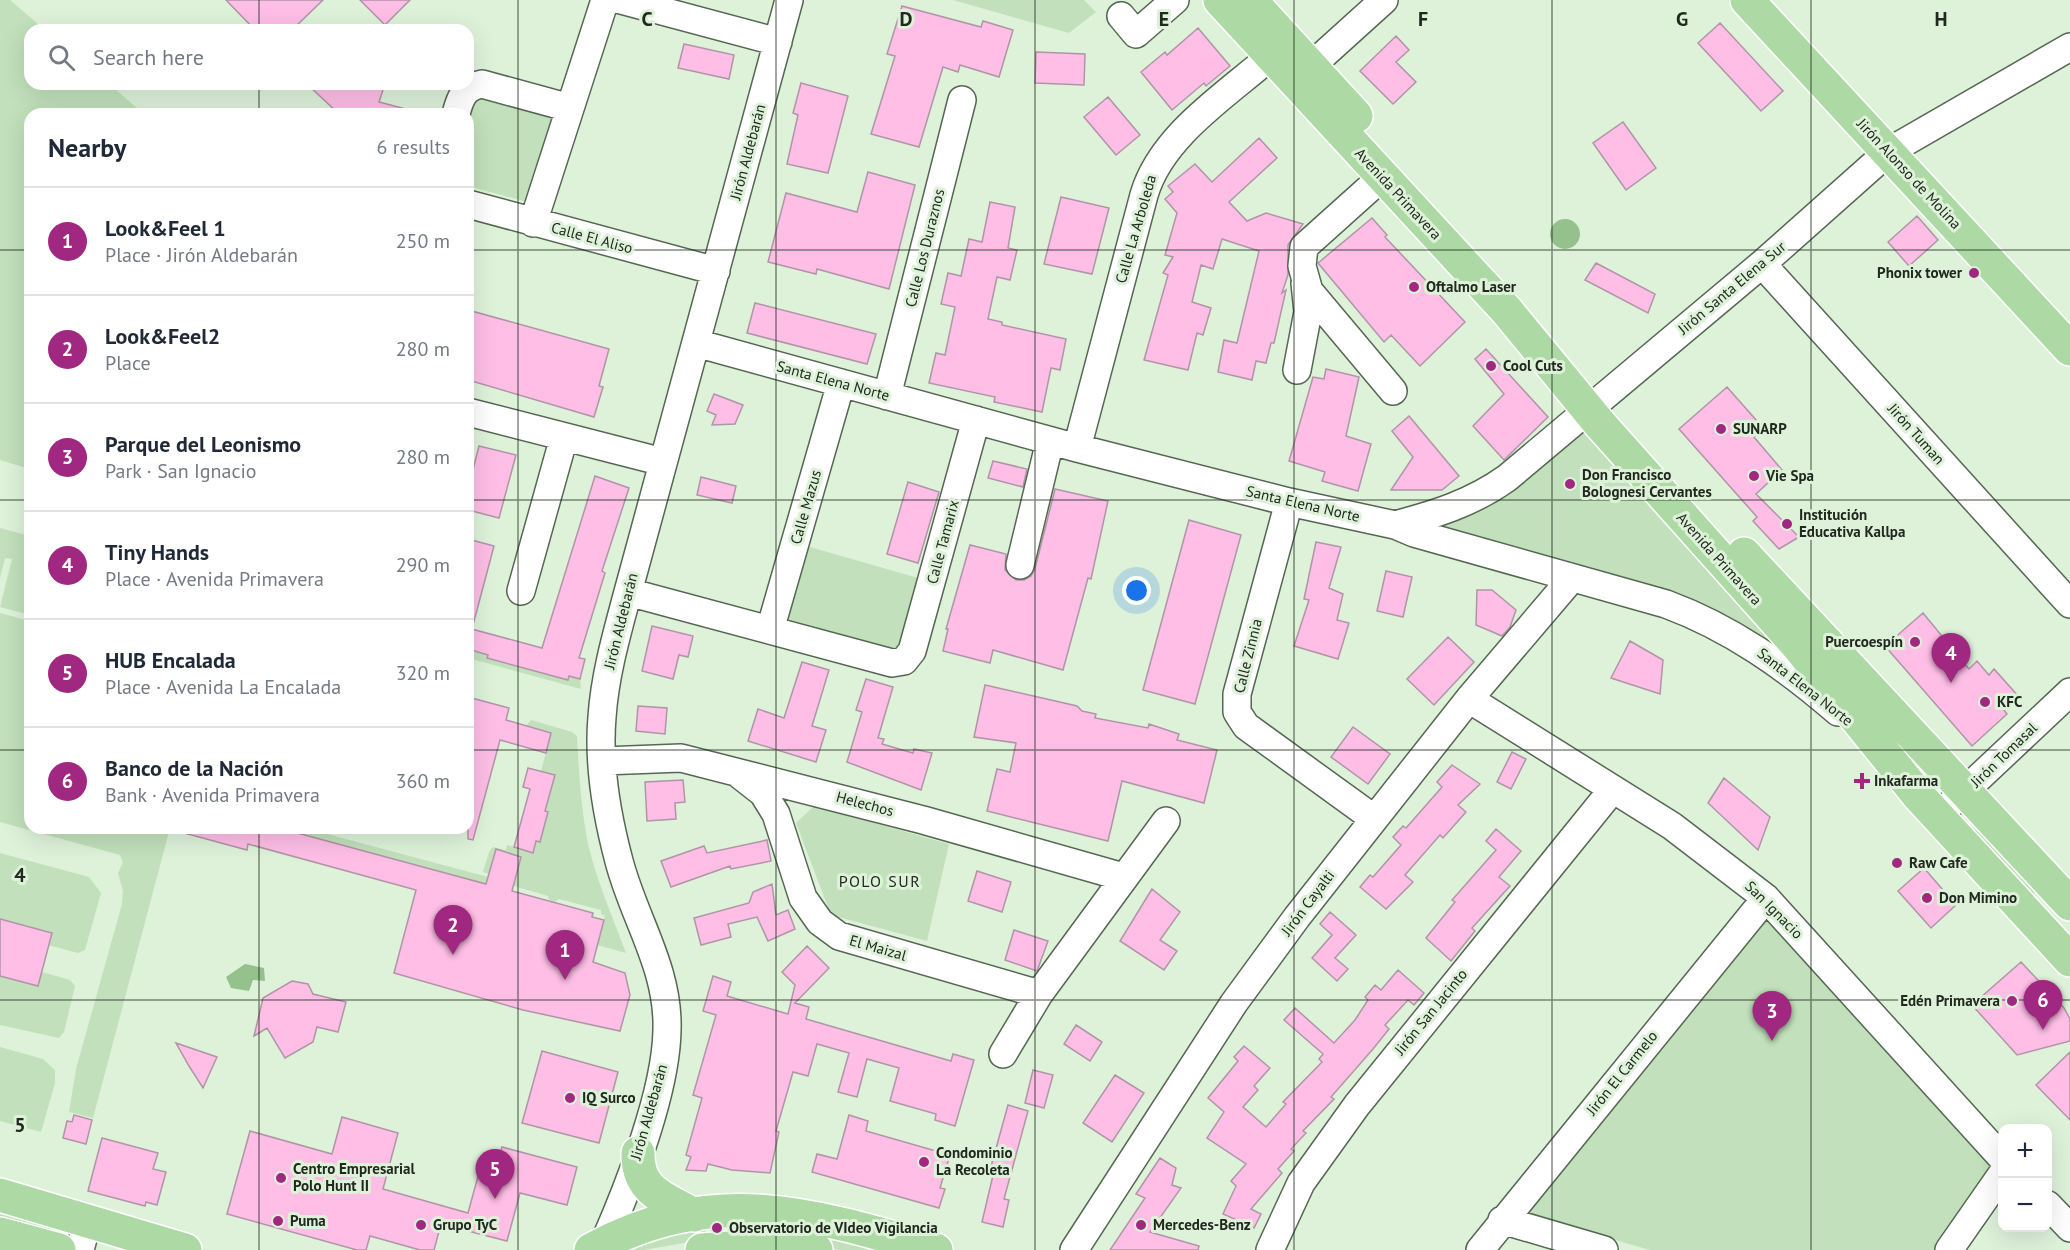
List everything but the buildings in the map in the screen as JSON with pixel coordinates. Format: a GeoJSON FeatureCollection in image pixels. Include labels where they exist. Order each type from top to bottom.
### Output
{"type":"FeatureCollection","features":[{"type":"Feature","properties":{"kind":"main road","name":"Avenida Primavera"},"geometry":{"type":"LineString","coordinates":[[1220,0],[1506,311],[1697,504],[1967,790],[2067,900]]}},
{"type":"Feature","properties":{"kind":"main road","name":"Avenida Primavera"},"geometry":{"type":"LineString","coordinates":[[1250,0],[1311,66],[1596,403],[1937,817],[2070,960]]}},
{"type":"Feature","properties":{"kind":"main road","name":"Jirón Alonso de Molina"},"geometry":{"type":"LineString","coordinates":[[1747,0],[2070,349]]}},
{"type":"Feature","properties":{"kind":"main road"},"geometry":{"type":"LineString","coordinates":[[2035,922],[2067,900]]}},
{"type":"Feature","properties":{"kind":"main road"},"geometry":{"type":"LineString","coordinates":[[638,1153],[638,1167],[645,1185],[694,1215]]}},
{"type":"Feature","properties":{"kind":"main road"},"geometry":{"type":"LineString","coordinates":[[1,1196],[84,1236],[185,1250]]}},
{"type":"Feature","properties":{"kind":"main road"},"geometry":{"type":"LineString","coordinates":[[599,1248],[639,1228],[729,1209],[783,1211],[836,1221],[936,1250]]}},
{"type":"Feature","properties":{"kind":"main road"},"geometry":{"type":"LineString","coordinates":[[0,1234],[59,1250]]}},
{"type":"Feature","properties":{"kind":"main road"},"geometry":{"type":"LineString","coordinates":[[702,1250],[770,1245],[816,1250]]}},
{"type":"Feature","properties":{"kind":"street"},"geometry":{"type":"LineString","coordinates":[[533,223],[605,0]]}},
{"type":"Feature","properties":{"kind":"street"},"geometry":{"type":"LineString","coordinates":[[621,0],[778,42]]}},
{"type":"Feature","properties":{"kind":"street","name":"Jirón Aldebarán"},"geometry":{"type":"LineString","coordinates":[[599,1248],[638,1153],[664,1060],[666,1010],[660,970],[619,861],[603,761],[602,718],[611,656],[789,0]]}},
{"type":"Feature","properties":{"kind":"street"},"geometry":{"type":"LineString","coordinates":[[1121,16],[1136,34],[1174,0]]}},
{"type":"Feature","properties":{"kind":"street"},"geometry":{"type":"LineString","coordinates":[[1311,66],[1384,0]]}},
{"type":"Feature","properties":{"kind":"street","name":"Jirón Santa Elena Sur"},"geometry":{"type":"LineString","coordinates":[[1395,525],[1446,510],[1481,496],[1507,478],[1762,264],[1888,152],[2070,47]]}},
{"type":"Feature","properties":{"kind":"street","name":"Calle La Arboleda"},"geometry":{"type":"LineString","coordinates":[[1077,448],[1144,195],[1154,166],[1181,134],[1271,56]]}},
{"type":"Feature","properties":{"kind":"street"},"geometry":{"type":"LineString","coordinates":[[474,86],[482,84],[570,108]]}},
{"type":"Feature","properties":{"kind":"street"},"geometry":{"type":"LineString","coordinates":[[458,108],[466,90]]}},
{"type":"Feature","properties":{"kind":"street","name":"Calle Los Duraznos"},"geometry":{"type":"LineString","coordinates":[[887,396],[962,100]]}},
{"type":"Feature","properties":{"kind":"street"},"geometry":{"type":"LineString","coordinates":[[1297,370],[1308,312],[1302,266],[1304,247],[1382,177]]}},
{"type":"Feature","properties":{"kind":"street","name":"Calle El Aliso"},"geometry":{"type":"LineString","coordinates":[[474,206],[716,271]]}},
{"type":"Feature","properties":{"kind":"street","name":"Jirón Tuman"},"geometry":{"type":"LineString","coordinates":[[1762,264],[2070,603]]}},
{"type":"Feature","properties":{"kind":"street"},"geometry":{"type":"LineString","coordinates":[[1305,283],[1393,391]]}},
{"type":"Feature","properties":{"kind":"street","name":"Santa Elena Norte"},"geometry":{"type":"LineString","coordinates":[[696,343],[1050,441],[1289,502],[1395,525],[1414,533],[1666,604],[1695,615],[1745,641],[1803,682],[1873,742]]}},
{"type":"Feature","properties":{"kind":"street","name":"Calle Mazus"},"geometry":{"type":"LineString","coordinates":[[770,630],[841,383]]}},
{"type":"Feature","properties":{"kind":"street"},"geometry":{"type":"LineString","coordinates":[[474,414],[663,462]]}},
{"type":"Feature","properties":{"kind":"street","name":"Calle Tamarix"},"geometry":{"type":"LineString","coordinates":[[770,630],[891,663],[904,661],[912,651],[976,420]]}},
{"type":"Feature","properties":{"kind":"street"},"geometry":{"type":"LineString","coordinates":[[521,591],[564,437]]}},
{"type":"Feature","properties":{"kind":"street"},"geometry":{"type":"LineString","coordinates":[[1020,565],[1050,441]]}},
{"type":"Feature","properties":{"kind":"street","name":"Calle Zinnia"},"geometry":{"type":"LineString","coordinates":[[1289,502],[1237,694],[1237,712],[1246,726],[1373,818]]}},
{"type":"Feature","properties":{"kind":"street","name":"Jirón Cayalti"},"geometry":{"type":"LineString","coordinates":[[1074,1250],[1234,1003],[1373,818],[1469,699],[1572,578]]}},
{"type":"Feature","properties":{"kind":"street"},"geometry":{"type":"LineString","coordinates":[[628,592],[770,630]]}},
{"type":"Feature","properties":{"kind":"street","name":"Jirón Tomasal"},"geometry":{"type":"LineString","coordinates":[[1937,817],[2070,692]]}},
{"type":"Feature","properties":{"kind":"street","name":"San Ignacio"},"geometry":{"type":"LineString","coordinates":[[1469,699],[1672,826],[1766,898],[1998,1154]]}},
{"type":"Feature","properties":{"kind":"street","name":"Helechos"},"geometry":{"type":"LineString","coordinates":[[603,761],[681,759],[801,787],[1027,848],[1123,877]]}},
{"type":"Feature","properties":{"kind":"street","name":"El Maizal"},"geometry":{"type":"LineString","coordinates":[[737,773],[763,793],[776,814],[803,898],[820,922],[838,936],[1039,994]]}},
{"type":"Feature","properties":{"kind":"street"},"geometry":{"type":"LineString","coordinates":[[776,814],[801,787]]}},
{"type":"Feature","properties":{"kind":"street","name":"Jirón San Jacinto"},"geometry":{"type":"LineString","coordinates":[[1270,1250],[1301,1183],[1357,1105],[1613,789]]}},
{"type":"Feature","properties":{"kind":"street"},"geometry":{"type":"LineString","coordinates":[[1003,1054],[1039,994],[1166,821]]}},
{"type":"Feature","properties":{"kind":"street","name":"Jirón El Carmelo"},"geometry":{"type":"LineString","coordinates":[[1480,1250],[1502,1220],[1766,898]]}},
{"type":"Feature","properties":{"kind":"street"},"geometry":{"type":"LineString","coordinates":[[1949,1250],[1999,1178]]}},
{"type":"Feature","properties":{"kind":"street"},"geometry":{"type":"LineString","coordinates":[[2052,1209],[2070,1228]]}},
{"type":"Feature","properties":{"kind":"street"},"geometry":{"type":"LineString","coordinates":[[1502,1220],[1604,1250]]}},
{"type":"Feature","properties":{"kind":"shaded area"},"geometry":{"type":"Polygon","coordinates":[[[0,0],[10,0],[38,24],[24,24],[24,90],[116,90],[137,108],[24,108],[24,467],[0,460],[0,0]]]}},
{"type":"Feature","properties":{"kind":"shaded area"},"geometry":{"type":"Polygon","coordinates":[[[953,0],[1084,0],[1096,12],[1069,33],[953,0]]]}},
{"type":"Feature","properties":{"kind":"shaded area"},"geometry":{"type":"Polygon","coordinates":[[[474,89],[562,113],[538,205],[474,188],[474,108],[469,108],[469,90],[474,89]]]}},
{"type":"Feature","properties":{"kind":"shaded area"},"geometry":{"type":"Polygon","coordinates":[[[1565,219],[1576,223],[1580,234],[1576,245],[1565,249],[1554,245],[1550,234],[1554,223],[1565,219]]]}},
{"type":"Feature","properties":{"kind":"shaded area"},"geometry":{"type":"Polygon","coordinates":[[[1580,429],[1773,637],[1773,642],[1418,526],[1580,429]]]}},
{"type":"Feature","properties":{"kind":"shaded area"},"geometry":{"type":"Polygon","coordinates":[[[0,528],[24,534],[24,613],[0,607],[12,559],[5,558],[0,578],[0,528]]]}},
{"type":"Feature","properties":{"kind":"shaded area"},"geometry":{"type":"Polygon","coordinates":[[[796,543],[932,582],[904,661],[770,630],[796,543]]]}},
{"type":"Feature","properties":{"kind":"shaded area"},"geometry":{"type":"Polygon","coordinates":[[[0,613],[24,619],[24,829],[0,822],[0,613]]]}},
{"type":"Feature","properties":{"kind":"shaded area"},"geometry":{"type":"Polygon","coordinates":[[[474,651],[488,655],[488,658],[580,679],[581,689],[474,660],[474,651]]]}},
{"type":"Feature","properties":{"kind":"shaded area"},"geometry":{"type":"Polygon","coordinates":[[[531,720],[572,732],[577,736],[582,806],[589,848],[601,888],[626,953],[597,945],[605,916],[601,914],[601,910],[559,899],[555,902],[549,900],[548,896],[506,884],[497,871],[516,876],[521,856],[496,850],[489,874],[483,872],[489,852],[493,847],[506,850],[507,845],[533,852],[536,841],[540,841],[548,813],[545,811],[554,775],[541,771],[551,734],[526,726],[531,720]]]}},
{"type":"Feature","properties":{"kind":"shaded area"},"geometry":{"type":"Polygon","coordinates":[[[814,806],[949,844],[927,941],[831,915],[796,823],[814,806]]]}},
{"type":"Feature","properties":{"kind":"shaded area"},"geometry":{"type":"Polygon","coordinates":[[[1987,820],[2042,885],[2032,896],[1973,832],[1987,820]]]}},
{"type":"Feature","properties":{"kind":"shaded area"},"geometry":{"type":"Polygon","coordinates":[[[44,834],[168,834],[93,1118],[69,1112],[76,1069],[122,904],[123,891],[118,873],[123,862],[120,855],[44,834]]]}},
{"type":"Feature","properties":{"kind":"shaded area"},"geometry":{"type":"Polygon","coordinates":[[[301,834],[327,834],[488,877],[485,888],[461,877],[301,834]]]}},
{"type":"Feature","properties":{"kind":"shaded area"},"geometry":{"type":"Polygon","coordinates":[[[0,853],[89,877],[101,893],[85,950],[78,953],[48,945],[42,972],[70,980],[75,986],[64,1032],[59,1038],[0,1025],[0,853]]]}},
{"type":"Feature","properties":{"kind":"shaded area"},"geometry":{"type":"Polygon","coordinates":[[[1765,918],[1997,1164],[1935,1250],[1650,1250],[1521,1213],[1765,918]]]}},
{"type":"Feature","properties":{"kind":"shaded area"},"geometry":{"type":"Polygon","coordinates":[[[245,964],[264,968],[265,981],[253,980],[249,991],[231,988],[226,977],[245,964]]]}},
{"type":"Feature","properties":{"kind":"shaded area"},"geometry":{"type":"Polygon","coordinates":[[[0,1047],[43,1059],[55,1070],[55,1083],[41,1132],[0,1121],[0,1047]]]}},
{"type":"Feature","properties":{"kind":"shaded area"},"geometry":{"type":"Polygon","coordinates":[[[0,1208],[75,1233],[76,1242],[0,1224],[0,1208]]]}},
{"type":"Feature","properties":{"kind":"shaded area"},"geometry":{"type":"Polygon","coordinates":[[[734,1222],[787,1224],[896,1250],[839,1250],[799,1242],[731,1236],[734,1222]]]}},
{"type":"Feature","properties":{"kind":"shaded area"},"geometry":{"type":"Polygon","coordinates":[[[706,1223],[706,1239],[644,1250],[605,1250],[706,1223]]]}},
{"type":"Feature","properties":{"kind":"place","name":"Phonix tower"},"geometry":{"type":"Point","coordinates":[1974,273]}},
{"type":"Feature","properties":{"kind":"place","name":"Oftalmo Laser"},"geometry":{"type":"Point","coordinates":[1414,287]}},
{"type":"Feature","properties":{"kind":"place","name":"Cool Cuts"},"geometry":{"type":"Point","coordinates":[1491,366]}},
{"type":"Feature","properties":{"kind":"place","name":"SUNARP"},"geometry":{"type":"Point","coordinates":[1721,429]}},
{"type":"Feature","properties":{"kind":"place","name":"Vie Spa"},"geometry":{"type":"Point","coordinates":[1754,476]}},
{"type":"Feature","properties":{"kind":"place","name":"Don Francisco Bolognesi Cervantes"},"geometry":{"type":"Point","coordinates":[1570,484]}},
{"type":"Feature","properties":{"kind":"place","name":"Institución Educativa Kallpa"},"geometry":{"type":"Point","coordinates":[1787,524]}},
{"type":"Feature","properties":{"kind":"place","name":"Puercoespín"},"geometry":{"type":"Point","coordinates":[1915,642]}},
{"type":"Feature","properties":{"kind":"place","name":"Tiny Hands"},"geometry":{"type":"Point","coordinates":[1951,683]}},
{"type":"Feature","properties":{"kind":"place","name":"KFC"},"geometry":{"type":"Point","coordinates":[1985,702]}},
{"type":"Feature","properties":{"kind":"place","name":"Inkafarma"},"geometry":{"type":"Point","coordinates":[1862,781]}},
{"type":"Feature","properties":{"kind":"place","name":"Raw Cafe"},"geometry":{"type":"Point","coordinates":[1897,863]}},
{"type":"Feature","properties":{"kind":"place","name":"Don Mimino"},"geometry":{"type":"Point","coordinates":[1927,898]}},
{"type":"Feature","properties":{"kind":"place","name":"Look&Feel2"},"geometry":{"type":"Point","coordinates":[453,955]}},
{"type":"Feature","properties":{"kind":"place","name":"Look&Feel 1"},"geometry":{"type":"Point","coordinates":[565,980]}},
{"type":"Feature","properties":{"kind":"place","name":"Edén Primavera"},"geometry":{"type":"Point","coordinates":[2012,1001]}},
{"type":"Feature","properties":{"kind":"place","name":"Banco de la Nación"},"geometry":{"type":"Point","coordinates":[2043,1030]}},
{"type":"Feature","properties":{"kind":"place","name":"Parque del Leonismo"},"geometry":{"type":"Point","coordinates":[1772,1041]}},
{"type":"Feature","properties":{"kind":"place","name":"IQ Surco"},"geometry":{"type":"Point","coordinates":[570,1098]}},
{"type":"Feature","properties":{"kind":"place","name":"Condominio La Recoleta"},"geometry":{"type":"Point","coordinates":[924,1162]}},
{"type":"Feature","properties":{"kind":"place","name":"Centro Empresarial Polo Hunt II"},"geometry":{"type":"Point","coordinates":[281,1178]}},
{"type":"Feature","properties":{"kind":"place","name":"HUB Encalada"},"geometry":{"type":"Point","coordinates":[495,1199]}},
{"type":"Feature","properties":{"kind":"place","name":"Puma"},"geometry":{"type":"Point","coordinates":[278,1221]}},
{"type":"Feature","properties":{"kind":"place","name":"Grupo TyC"},"geometry":{"type":"Point","coordinates":[421,1225]}},
{"type":"Feature","properties":{"kind":"place","name":"Mercedes-Benz"},"geometry":{"type":"Point","coordinates":[1141,1225]}},
{"type":"Feature","properties":{"kind":"place","name":"Observatorio de VIdeo Vigilancia"},"geometry":{"type":"Point","coordinates":[717,1228]}},
{"type":"Feature","properties":{"kind":"district","name":"POLO SUR"},"geometry":{"type":"Point","coordinates":[880,881]}}]}
